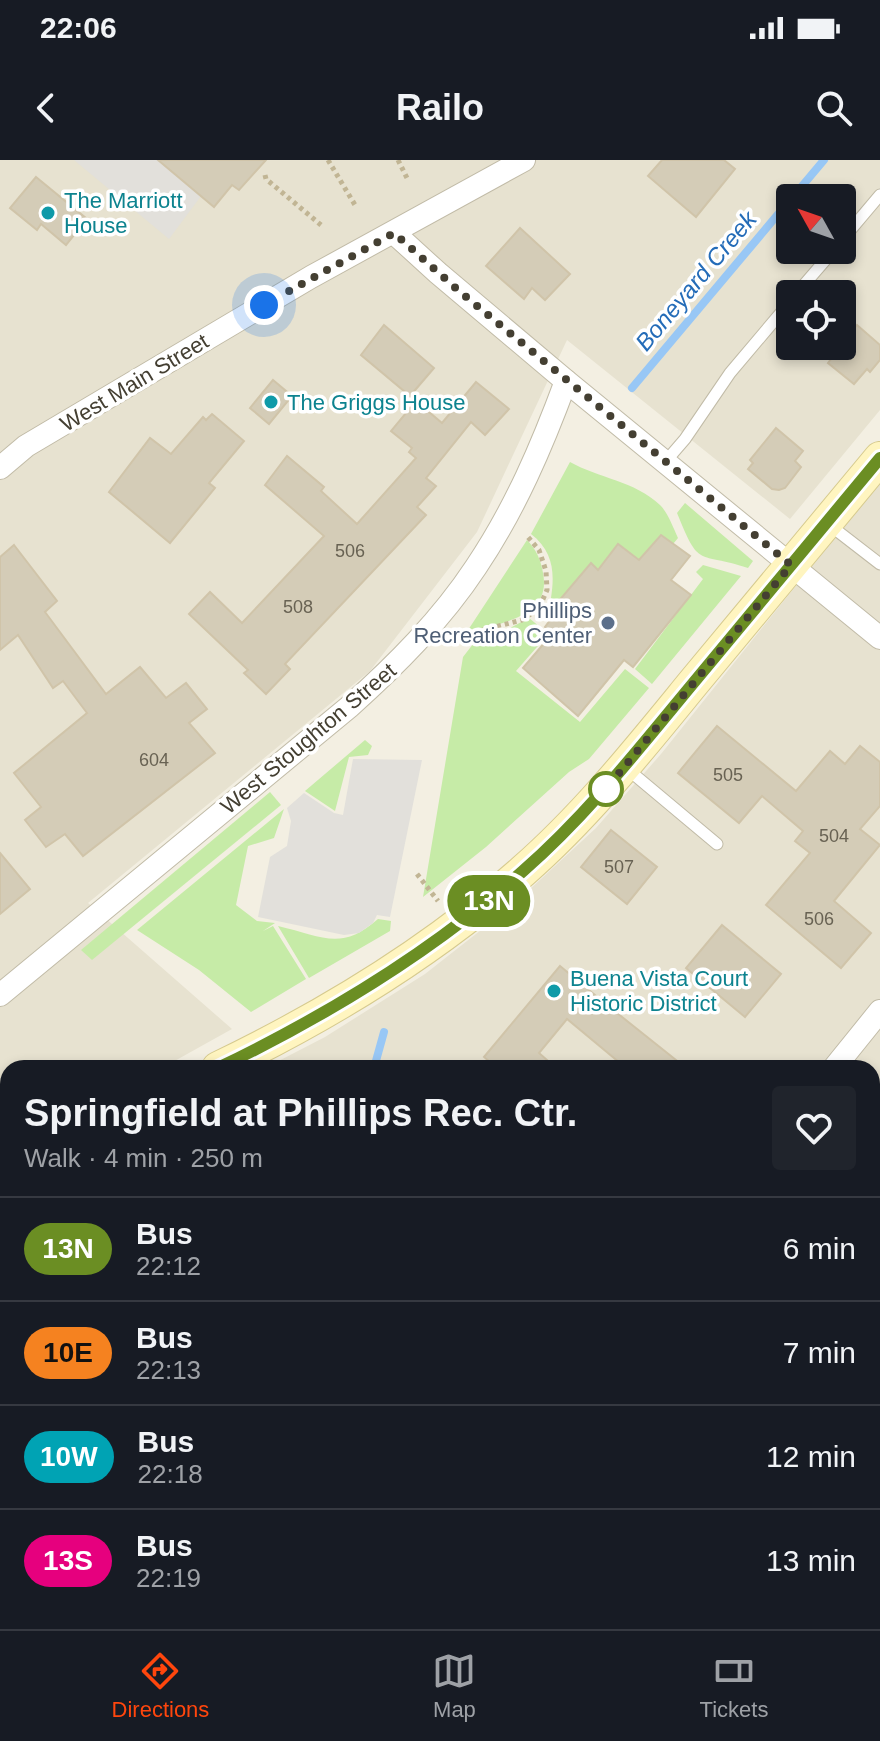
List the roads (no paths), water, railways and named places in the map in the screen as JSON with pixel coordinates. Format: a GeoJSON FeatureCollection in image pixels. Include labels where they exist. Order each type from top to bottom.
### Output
{"type":"FeatureCollection","features":[{"type":"Feature","properties":{"kind":"street","name":"West Main Street"},"geometry":{"type":"LineString","coordinates":[[0,468],[26,446],[300,283],[524,160]]}},
{"type":"Feature","properties":{"kind":"street"},"geometry":{"type":"LineString","coordinates":[[394,233],[566,381],[880,638]]}},
{"type":"Feature","properties":{"kind":"street","name":"West Stoughton Street"},"geometry":{"type":"LineString","coordinates":[[0,995],[394,667],[444,610],[475,569],[498,531],[529,472],[566,381]]}},
{"type":"Feature","properties":{"kind":"street"},"geometry":{"type":"LineString","coordinates":[[235,1060],[331,1009],[441,938],[526,869],[607,787],[880,458]]}},
{"type":"Feature","properties":{"kind":"street"},"geometry":{"type":"LineString","coordinates":[[840,1060],[880,1011]]}},
{"type":"Feature","properties":{"kind":"lane"},"geometry":{"type":"LineString","coordinates":[[856,223],[880,195]]}},
{"type":"Feature","properties":{"kind":"lane"},"geometry":{"type":"LineString","coordinates":[[808,280],[822,264]]}},
{"type":"Feature","properties":{"kind":"lane"},"geometry":{"type":"LineString","coordinates":[[666,461],[685,439],[730,373],[776,319]]}},
{"type":"Feature","properties":{"kind":"lane"},"geometry":{"type":"LineString","coordinates":[[827,522],[880,564]]}},
{"type":"Feature","properties":{"kind":"lane"},"geometry":{"type":"LineString","coordinates":[[624,766],[717,844]]}},
{"type":"Feature","properties":{"kind":"waterway","name":"Boneyard Creek"},"geometry":{"type":"LineString","coordinates":[[804,184],[824,160]]}},
{"type":"Feature","properties":{"kind":"waterway","name":"Boneyard Creek"},"geometry":{"type":"LineString","coordinates":[[632,388],[776,217]]}},
{"type":"Feature","properties":{"kind":"waterway","name":"Boneyard Creek"},"geometry":{"type":"LineString","coordinates":[[376,1060],[384,1032]]}},
{"type":"Feature","properties":{"kind":"place","name":"The Marriott House"},"geometry":{"type":"Point","coordinates":[48,213]}},
{"type":"Feature","properties":{"kind":"place","name":"The Griggs House"},"geometry":{"type":"Point","coordinates":[271,402]}},
{"type":"Feature","properties":{"kind":"place","name":"Phillips Recreation Center"},"geometry":{"type":"Point","coordinates":[608,623]}},
{"type":"Feature","properties":{"kind":"place","name":"Buena Vista Court Historic District"},"geometry":{"type":"Point","coordinates":[554,991]}}]}
